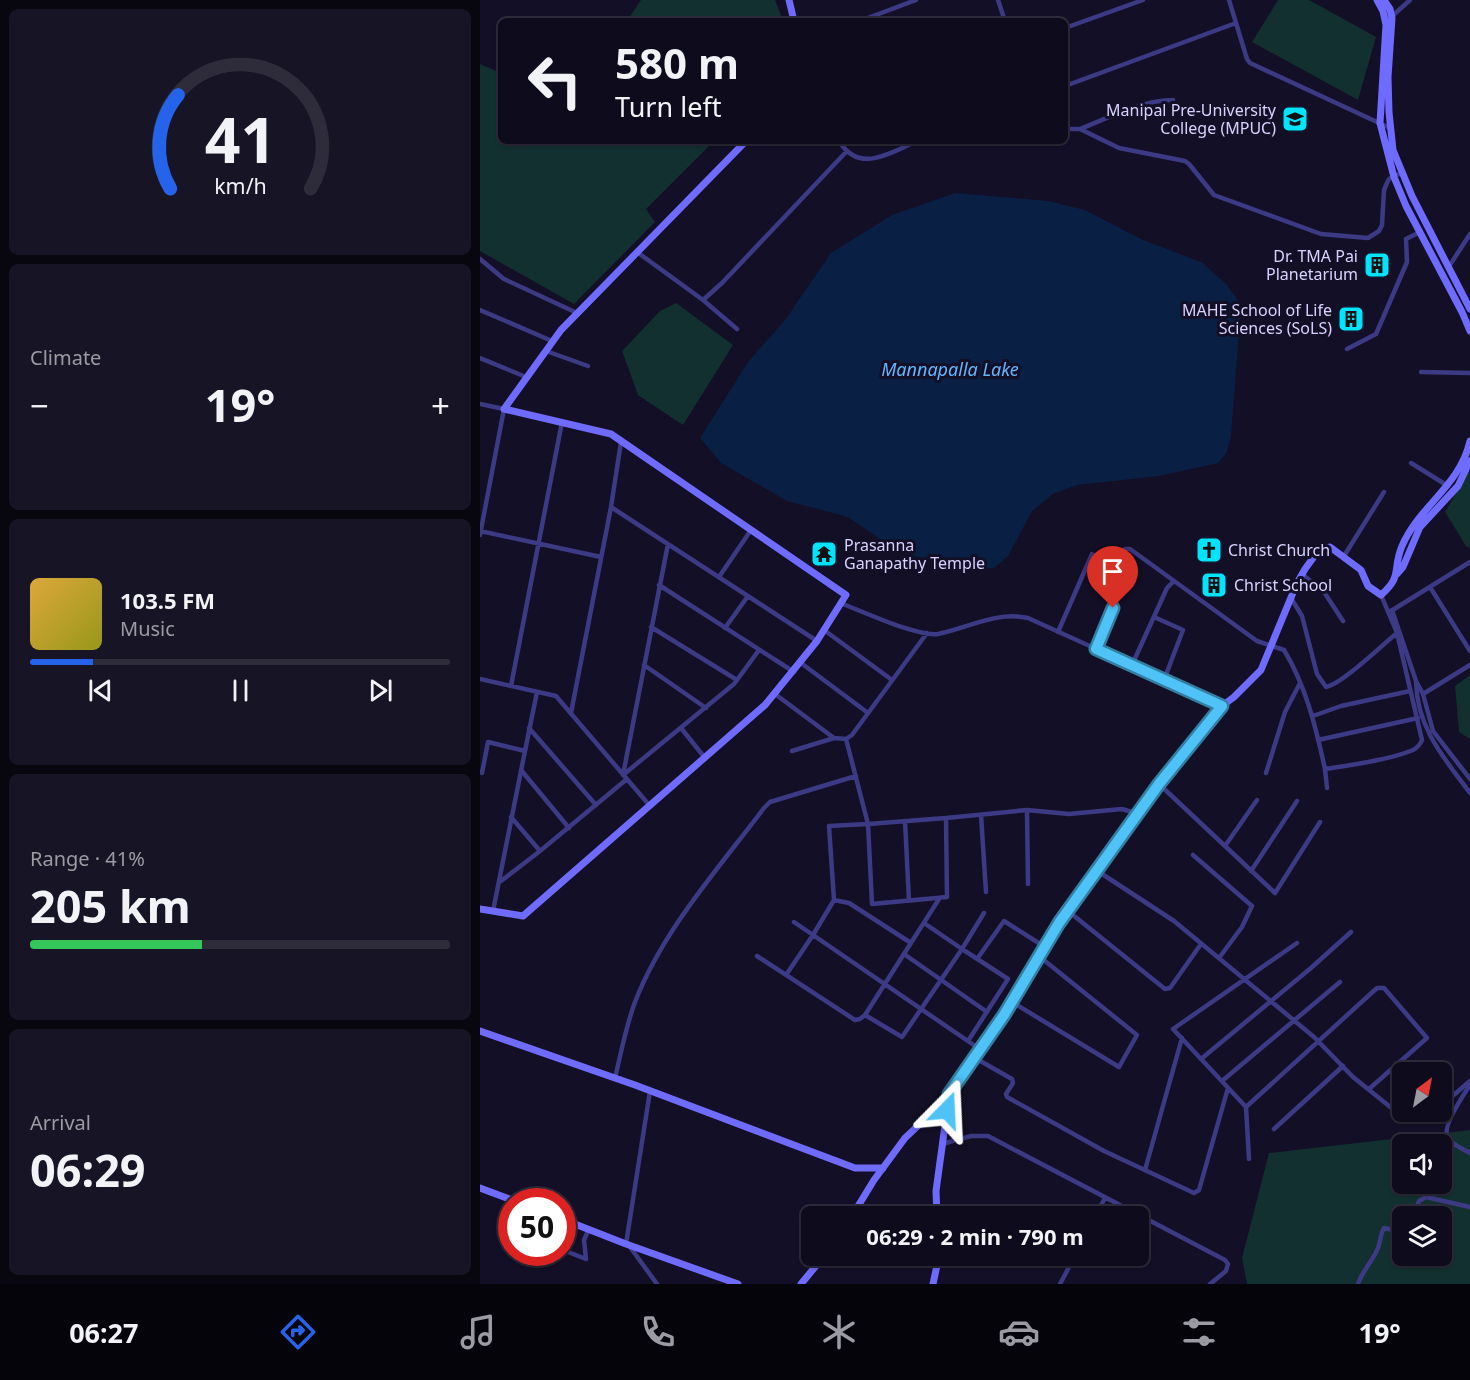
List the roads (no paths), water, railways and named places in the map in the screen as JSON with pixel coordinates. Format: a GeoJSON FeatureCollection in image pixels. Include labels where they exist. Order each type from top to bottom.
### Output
{"type":"FeatureCollection","features":[{"type":"Feature","properties":{"kind":"street"},"geometry":{"type":"LineString","coordinates":[[789,0],[793,18]]}},
{"type":"Feature","properties":{"kind":"street"},"geometry":{"type":"LineString","coordinates":[[868,18],[916,0]]}},
{"type":"Feature","properties":{"kind":"street"},"geometry":{"type":"LineString","coordinates":[[998,0],[1004,18]]}},
{"type":"Feature","properties":{"kind":"street"},"geometry":{"type":"LineString","coordinates":[[1068,27],[1143,0]]}},
{"type":"Feature","properties":{"kind":"street"},"geometry":{"type":"LineString","coordinates":[[1229,0],[1247,59],[1254,66],[1390,128]]}},
{"type":"Feature","properties":{"kind":"street"},"geometry":{"type":"LineString","coordinates":[[1377,0],[1388,18],[1388,77],[1393,150],[1401,174],[1470,309]]}},
{"type":"Feature","properties":{"kind":"street"},"geometry":{"type":"LineString","coordinates":[[1384,0],[1390,9],[1380,123],[1394,177],[1406,207],[1470,331]]}},
{"type":"Feature","properties":{"kind":"street"},"geometry":{"type":"LineString","coordinates":[[1388,18],[1410,0]]}},
{"type":"Feature","properties":{"kind":"street"},"geometry":{"type":"LineString","coordinates":[[1068,85],[1236,22]]}},
{"type":"Feature","properties":{"kind":"street"},"geometry":{"type":"LineString","coordinates":[[1068,129],[1080,129],[1160,100],[1173,100]]}},
{"type":"Feature","properties":{"kind":"street"},"geometry":{"type":"LineString","coordinates":[[1080,129],[1119,148],[1185,161],[1214,195],[1321,234],[1368,238],[1379,231],[1382,225],[1384,190],[1387,183],[1401,174]]}},
{"type":"Feature","properties":{"kind":"street"},"geometry":{"type":"LineString","coordinates":[[601,557],[480,533],[504,408],[552,341],[743,144]]}},
{"type":"Feature","properties":{"kind":"street"},"geometry":{"type":"LineString","coordinates":[[841,144],[846,152],[864,160],[877,158],[911,144]]}},
{"type":"Feature","properties":{"kind":"street"},"geometry":{"type":"LineString","coordinates":[[703,300],[722,283],[846,152]]}},
{"type":"Feature","properties":{"kind":"street"},"geometry":{"type":"LineString","coordinates":[[1347,349],[1376,334],[1407,262],[1406,239],[1428,228]]}},
{"type":"Feature","properties":{"kind":"street"},"geometry":{"type":"LineString","coordinates":[[1448,268],[1470,234]]}},
{"type":"Feature","properties":{"kind":"street"},"geometry":{"type":"LineString","coordinates":[[637,252],[703,300],[737,329]]}},
{"type":"Feature","properties":{"kind":"street"},"geometry":{"type":"LineString","coordinates":[[480,259],[504,279],[578,313]]}},
{"type":"Feature","properties":{"kind":"street"},"geometry":{"type":"LineString","coordinates":[[480,310],[552,341]]}},
{"type":"Feature","properties":{"kind":"street"},"geometry":{"type":"LineString","coordinates":[[545,351],[588,366]]}},
{"type":"Feature","properties":{"kind":"street"},"geometry":{"type":"LineString","coordinates":[[480,358],[526,377]]}},
{"type":"Feature","properties":{"kind":"street"},"geometry":{"type":"LineString","coordinates":[[1421,372],[1470,373]]}},
{"type":"Feature","properties":{"kind":"street"},"geometry":{"type":"LineString","coordinates":[[480,404],[611,434],[846,595],[801,663],[765,705],[523,916],[480,909]]}},
{"type":"Feature","properties":{"kind":"street"},"geometry":{"type":"LineString","coordinates":[[511,686],[562,422]]}},
{"type":"Feature","properties":{"kind":"street"},"geometry":{"type":"LineString","coordinates":[[1397,574],[1396,564],[1402,546],[1415,523],[1448,486],[1467,452],[1470,441]]}},
{"type":"Feature","properties":{"kind":"street"},"geometry":{"type":"LineString","coordinates":[[571,713],[611,507],[621,442]]}},
{"type":"Feature","properties":{"kind":"street"},"geometry":{"type":"LineString","coordinates":[[1381,595],[1393,584],[1403,567],[1420,527],[1458,486],[1470,461]]}},
{"type":"Feature","properties":{"kind":"street"},"geometry":{"type":"LineString","coordinates":[[1410,463],[1448,486]]}},
{"type":"Feature","properties":{"kind":"street"},"geometry":{"type":"LineString","coordinates":[[1344,556],[1384,492]]}},
{"type":"Feature","properties":{"kind":"street"},"geometry":{"type":"LineString","coordinates":[[611,507],[817,641]]}},
{"type":"Feature","properties":{"kind":"street"},"geometry":{"type":"LineString","coordinates":[[719,577],[751,530]]}},
{"type":"Feature","properties":{"kind":"street"},"geometry":{"type":"LineString","coordinates":[[625,777],[668,544]]}},
{"type":"Feature","properties":{"kind":"street"},"geometry":{"type":"LineString","coordinates":[[858,1206],[906,1138],[939,1106],[981,1050],[1068,911],[1159,784],[1222,706],[1261,670],[1302,574],[1316,554],[1330,548],[1344,556],[1361,570],[1368,586],[1381,595],[1390,611],[1423,694],[1433,731],[1470,779]]}},
{"type":"Feature","properties":{"kind":"street"},"geometry":{"type":"LineString","coordinates":[[1096,649],[1122,586],[1113,570],[1117,556],[1125,549],[1130,549],[1257,641],[1284,650],[1293,664],[1313,716],[1327,788]]}},
{"type":"Feature","properties":{"kind":"street"},"geometry":{"type":"LineString","coordinates":[[1058,632],[1092,554]]}},
{"type":"Feature","properties":{"kind":"street"},"geometry":{"type":"LineString","coordinates":[[1390,611],[1470,562]]}},
{"type":"Feature","properties":{"kind":"street"},"geometry":{"type":"LineString","coordinates":[[1302,574],[1324,592],[1343,621]]}},
{"type":"Feature","properties":{"kind":"street"},"geometry":{"type":"LineString","coordinates":[[1132,666],[1167,588],[1174,582]]}},
{"type":"Feature","properties":{"kind":"street"},"geometry":{"type":"LineString","coordinates":[[659,585],[794,672]]}},
{"type":"Feature","properties":{"kind":"street"},"geometry":{"type":"LineString","coordinates":[[1430,587],[1470,651]]}},
{"type":"Feature","properties":{"kind":"street"},"geometry":{"type":"LineString","coordinates":[[725,628],[748,596]]}},
{"type":"Feature","properties":{"kind":"street"},"geometry":{"type":"LineString","coordinates":[[1291,598],[1302,616],[1317,674],[1326,687],[1338,681],[1397,633]]}},
{"type":"Feature","properties":{"kind":"street"},"geometry":{"type":"LineString","coordinates":[[840,603],[918,632],[936,634],[1000,617],[1028,618],[1222,706]]}},
{"type":"Feature","properties":{"kind":"street"},"geometry":{"type":"LineString","coordinates":[[1325,769],[1414,750],[1420,745],[1422,740],[1418,718],[1390,611]]}},
{"type":"Feature","properties":{"kind":"street"},"geometry":{"type":"LineString","coordinates":[[1154,617],[1183,630],[1164,680]]}},
{"type":"Feature","properties":{"kind":"street"},"geometry":{"type":"LineString","coordinates":[[651,627],[737,680]]}},
{"type":"Feature","properties":{"kind":"street"},"geometry":{"type":"LineString","coordinates":[[824,630],[892,680]]}},
{"type":"Feature","properties":{"kind":"street"},"geometry":{"type":"LineString","coordinates":[[792,751],[834,738],[846,739],[852,735],[927,633]]}},
{"type":"Feature","properties":{"kind":"street"},"geometry":{"type":"LineString","coordinates":[[501,881],[569,828],[706,708],[737,680],[759,650]]}},
{"type":"Feature","properties":{"kind":"street"},"geometry":{"type":"LineString","coordinates":[[801,663],[867,714]]}},
{"type":"Feature","properties":{"kind":"street"},"geometry":{"type":"LineString","coordinates":[[644,665],[706,708]]}},
{"type":"Feature","properties":{"kind":"street"},"geometry":{"type":"LineString","coordinates":[[1423,694],[1470,665]]}},
{"type":"Feature","properties":{"kind":"street"},"geometry":{"type":"LineString","coordinates":[[480,679],[556,696],[650,806]]}},
{"type":"Feature","properties":{"kind":"street"},"geometry":{"type":"LineString","coordinates":[[1416,681],[1417,698],[1428,734],[1470,793]]}},
{"type":"Feature","properties":{"kind":"street"},"geometry":{"type":"LineString","coordinates":[[1266,773],[1285,712],[1300,683]]}},
{"type":"Feature","properties":{"kind":"street"},"geometry":{"type":"LineString","coordinates":[[1313,716],[1341,706],[1410,691]]}},
{"type":"Feature","properties":{"kind":"street"},"geometry":{"type":"LineString","coordinates":[[493,911],[501,881],[511,817],[537,692]]}},
{"type":"Feature","properties":{"kind":"street"},"geometry":{"type":"LineString","coordinates":[[775,694],[834,738]]}},
{"type":"Feature","properties":{"kind":"street"},"geometry":{"type":"LineString","coordinates":[[1318,740],[1418,718]]}},
{"type":"Feature","properties":{"kind":"street"},"geometry":{"type":"LineString","coordinates":[[529,728],[596,805]]}},
{"type":"Feature","properties":{"kind":"street"},"geometry":{"type":"LineString","coordinates":[[681,728],[705,758]]}},
{"type":"Feature","properties":{"kind":"street"},"geometry":{"type":"LineString","coordinates":[[846,739],[868,824],[872,904],[947,897],[946,818]]}},
{"type":"Feature","properties":{"kind":"street"},"geometry":{"type":"LineString","coordinates":[[480,740],[525,751]]}},
{"type":"Feature","properties":{"kind":"street"},"geometry":{"type":"LineString","coordinates":[[480,781],[488,742]]}},
{"type":"Feature","properties":{"kind":"street"},"geometry":{"type":"LineString","coordinates":[[521,770],[569,828]]}},
{"type":"Feature","properties":{"kind":"street"},"geometry":{"type":"LineString","coordinates":[[615,1078],[634,1004],[669,935],[764,808],[770,802],[856,776]]}},
{"type":"Feature","properties":{"kind":"street"},"geometry":{"type":"LineString","coordinates":[[1159,784],[1275,894],[1320,822]]}},
{"type":"Feature","properties":{"kind":"street"},"geometry":{"type":"LineString","coordinates":[[1225,846],[1257,800]]}},
{"type":"Feature","properties":{"kind":"street"},"geometry":{"type":"LineString","coordinates":[[1251,871],[1297,801]]}},
{"type":"Feature","properties":{"kind":"street"},"geometry":{"type":"LineString","coordinates":[[786,975],[834,900],[829,826],[1028,810],[1069,814],[1122,809],[1139,814]]}},
{"type":"Feature","properties":{"kind":"street"},"geometry":{"type":"LineString","coordinates":[[1028,810],[1028,884]]}},
{"type":"Feature","properties":{"kind":"street"},"geometry":{"type":"LineString","coordinates":[[981,814],[986,892]]}},
{"type":"Feature","properties":{"kind":"street"},"geometry":{"type":"LineString","coordinates":[[511,817],[540,851]]}},
{"type":"Feature","properties":{"kind":"street"},"geometry":{"type":"LineString","coordinates":[[905,821],[909,901]]}},
{"type":"Feature","properties":{"kind":"street"},"geometry":{"type":"LineString","coordinates":[[1192,855],[1252,906],[1242,927],[1219,958]]}},
{"type":"Feature","properties":{"kind":"street"},"geometry":{"type":"LineString","coordinates":[[1096,870],[1153,906],[1202,944],[1294,1020],[1392,1108]]}},
{"type":"Feature","properties":{"kind":"street"},"geometry":{"type":"LineString","coordinates":[[757,956],[855,1020],[860,1019],[865,1015],[939,899]]}},
{"type":"Feature","properties":{"kind":"street"},"geometry":{"type":"LineString","coordinates":[[834,900],[849,903],[911,943]]}},
{"type":"Feature","properties":{"kind":"street"},"geometry":{"type":"LineString","coordinates":[[1068,911],[1165,989],[1170,988],[1202,944]]}},
{"type":"Feature","properties":{"kind":"street"},"geometry":{"type":"LineString","coordinates":[[865,1015],[902,1037],[984,913]]}},
{"type":"Feature","properties":{"kind":"street"},"geometry":{"type":"LineString","coordinates":[[977,959],[1004,921],[1046,947]]}},
{"type":"Feature","properties":{"kind":"street"},"geometry":{"type":"LineString","coordinates":[[794,922],[981,1050]]}},
{"type":"Feature","properties":{"kind":"street"},"geometry":{"type":"LineString","coordinates":[[924,923],[1008,979],[968,1041]]}},
{"type":"Feature","properties":{"kind":"street"},"geometry":{"type":"LineString","coordinates":[[1201,1059],[1351,932]]}},
{"type":"Feature","properties":{"kind":"street"},"geometry":{"type":"LineString","coordinates":[[1249,1159],[1246,1107],[1173,1029],[1297,943]]}},
{"type":"Feature","properties":{"kind":"street"},"geometry":{"type":"LineString","coordinates":[[904,954],[987,1012]]}},
{"type":"Feature","properties":{"kind":"street"},"geometry":{"type":"LineString","coordinates":[[1012,1002],[1119,1067],[1137,1035],[1040,957]]}},
{"type":"Feature","properties":{"kind":"street"},"geometry":{"type":"LineString","coordinates":[[1222,1081],[1340,982]]}},
{"type":"Feature","properties":{"kind":"street"},"geometry":{"type":"LineString","coordinates":[[1246,1107],[1377,988],[1384,988],[1427,1038],[1369,1089]]}},
{"type":"Feature","properties":{"kind":"street"},"geometry":{"type":"LineString","coordinates":[[480,1031],[650,1090],[855,1168],[883,1168]]}},
{"type":"Feature","properties":{"kind":"street"},"geometry":{"type":"LineString","coordinates":[[1145,1170],[1182,1038]]}},
{"type":"Feature","properties":{"kind":"street"},"geometry":{"type":"LineString","coordinates":[[975,1058],[1012,1079],[1013,1083],[1006,1094],[1007,1097],[1104,1151],[1194,1193],[1197,1192],[1228,1088]]}},
{"type":"Feature","properties":{"kind":"street"},"geometry":{"type":"LineString","coordinates":[[1274,1129],[1343,1066]]}},
{"type":"Feature","properties":{"kind":"street"},"geometry":{"type":"LineString","coordinates":[[1452,1097],[1470,1083]]}},
{"type":"Feature","properties":{"kind":"street"},"geometry":{"type":"LineString","coordinates":[[1470,1083],[1446,1131],[1447,1137],[1452,1142],[1470,1153]]}},
{"type":"Feature","properties":{"kind":"street"},"geometry":{"type":"LineString","coordinates":[[650,1090],[627,1244],[657,1284]]}},
{"type":"Feature","properties":{"kind":"street"},"geometry":{"type":"LineString","coordinates":[[937,1206],[936,1191],[949,1094]]}},
{"type":"Feature","properties":{"kind":"street"},"geometry":{"type":"LineString","coordinates":[[942,1144],[971,1136],[988,1136],[1225,1260],[1228,1264],[1226,1271],[1210,1284]]}},
{"type":"Feature","properties":{"kind":"street"},"geometry":{"type":"LineString","coordinates":[[480,1188],[498,1195]]}},
{"type":"Feature","properties":{"kind":"street"},"geometry":{"type":"LineString","coordinates":[[1417,1206],[1419,1201],[1426,1197],[1470,1207]]}},
{"type":"Feature","properties":{"kind":"street"},"geometry":{"type":"LineString","coordinates":[[1101,1206],[1105,1198]]}},
{"type":"Feature","properties":{"kind":"street"},"geometry":{"type":"LineString","coordinates":[[576,1224],[738,1284]]}},
{"type":"Feature","properties":{"kind":"street"},"geometry":{"type":"LineString","coordinates":[[1358,1284],[1361,1274],[1378,1248],[1381,1232],[1384,1228],[1392,1230]]}},
{"type":"Feature","properties":{"kind":"street"},"geometry":{"type":"LineString","coordinates":[[576,1256],[586,1260],[584,1240],[589,1229]]}},
{"type":"Feature","properties":{"kind":"street"},"geometry":{"type":"LineString","coordinates":[[801,1284],[816,1266]]}},
{"type":"Feature","properties":{"kind":"street"},"geometry":{"type":"LineString","coordinates":[[933,1284],[937,1266]]}},
{"type":"Feature","properties":{"kind":"street"},"geometry":{"type":"LineString","coordinates":[[1060,1284],[1070,1266]]}},
{"type":"Feature","properties":{"kind":"water","name":"Mannapalla Lake"},"geometry":{"type":"Polygon","coordinates":[[[955,193],[1049,201],[1085,210],[1141,239],[1203,263],[1227,285],[1241,305],[1231,436],[1226,454],[1218,463],[1159,476],[1077,485],[1053,494],[1032,511],[1008,556],[994,568],[960,568],[899,552],[848,517],[787,501],[721,463],[700,438],[748,362],[785,320],[831,253],[892,215],[955,193]]]}},
{"type":"Feature","properties":{"kind":"place","name":"Manipal Pre-University College (MPUC)"},"geometry":{"type":"Point","coordinates":[1295,119]}},
{"type":"Feature","properties":{"kind":"place","name":"Dr. TMA Pai Planetarium"},"geometry":{"type":"Point","coordinates":[1377,265]}},
{"type":"Feature","properties":{"kind":"place","name":"MAHE School of Life Sciences (SoLS)"},"geometry":{"type":"Point","coordinates":[1351,319]}},
{"type":"Feature","properties":{"kind":"place","name":"Christ Church"},"geometry":{"type":"Point","coordinates":[1209,550]}},
{"type":"Feature","properties":{"kind":"place","name":"Prasanna Ganapathy Temple"},"geometry":{"type":"Point","coordinates":[824,554]}},
{"type":"Feature","properties":{"kind":"place","name":"Christ School"},"geometry":{"type":"Point","coordinates":[1214,585]}}]}
